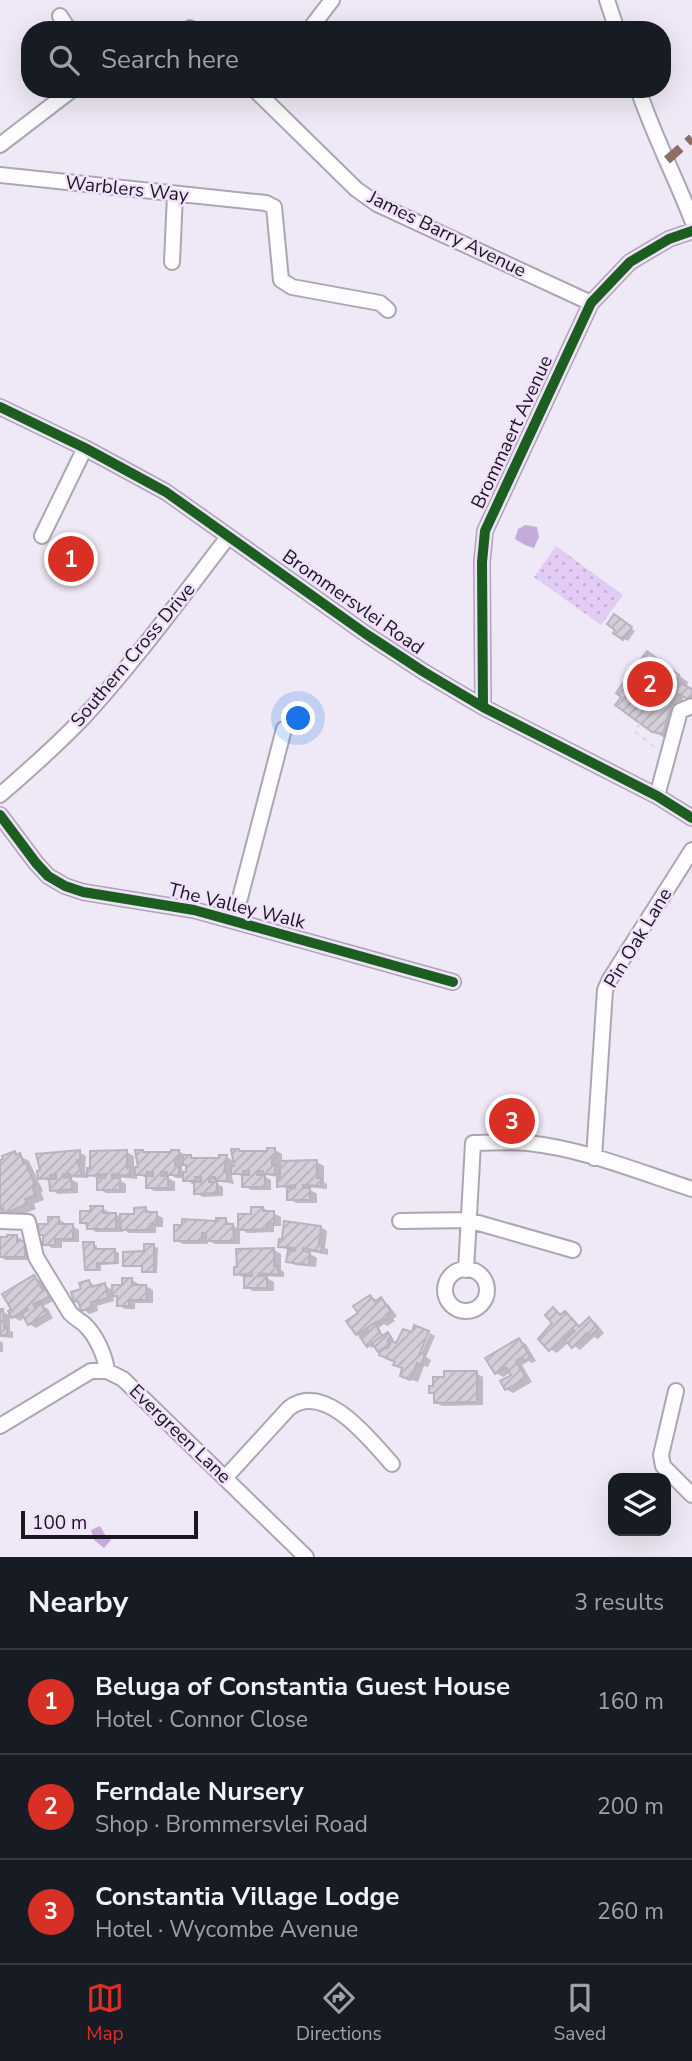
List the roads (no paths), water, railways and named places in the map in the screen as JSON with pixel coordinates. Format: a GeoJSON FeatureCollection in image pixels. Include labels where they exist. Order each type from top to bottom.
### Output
{"type":"FeatureCollection","features":[{"type":"Feature","properties":{"kind":"street"},"geometry":{"type":"LineString","coordinates":[[316,21],[332,0]]}},
{"type":"Feature","properties":{"kind":"street"},"geometry":{"type":"LineString","coordinates":[[607,0],[614,21]]}},
{"type":"Feature","properties":{"kind":"street"},"geometry":{"type":"LineString","coordinates":[[60,16],[63,21]]}},
{"type":"Feature","properties":{"kind":"street"},"geometry":{"type":"LineString","coordinates":[[0,145],[61,98]]}},
{"type":"Feature","properties":{"kind":"street","name":"James Barry Avenue"},"geometry":{"type":"LineString","coordinates":[[265,98],[356,189],[377,204],[591,303]]}},
{"type":"Feature","properties":{"kind":"street"},"geometry":{"type":"LineString","coordinates":[[641,98],[650,127],[692,220]]}},
{"type":"Feature","properties":{"kind":"street","name":"Warblers Way"},"geometry":{"type":"LineString","coordinates":[[0,174],[266,203],[274,207],[281,280],[284,283],[292,287],[380,303],[388,310]]}},
{"type":"Feature","properties":{"kind":"street"},"geometry":{"type":"LineString","coordinates":[[172,262],[175,195]]}},
{"type":"Feature","properties":{"kind":"street","name":"Brommaert Avenue"},"geometry":{"type":"LineString","coordinates":[[483,707],[482,562],[485,531],[591,303],[630,262],[669,239],[692,231]]}},
{"type":"Feature","properties":{"kind":"street","name":"Brommersvlei Road"},"geometry":{"type":"LineString","coordinates":[[0,407],[85,448],[166,492],[366,634],[483,707],[657,796],[692,818]]}},
{"type":"Feature","properties":{"kind":"street"},"geometry":{"type":"LineString","coordinates":[[42,536],[85,448]]}},
{"type":"Feature","properties":{"kind":"street","name":"Southern Cross Drive"},"geometry":{"type":"LineString","coordinates":[[0,794],[35,765],[81,719],[129,665],[228,537]]}},
{"type":"Feature","properties":{"kind":"street"},"geometry":{"type":"LineString","coordinates":[[657,796],[680,711],[692,706]]}},
{"type":"Feature","properties":{"kind":"street"},"geometry":{"type":"LineString","coordinates":[[234,921],[284,729]]}},
{"type":"Feature","properties":{"kind":"street","name":"The Valley Walk"},"geometry":{"type":"LineString","coordinates":[[0,815],[36,863],[48,876],[65,886],[82,892],[194,910],[453,982]]}},
{"type":"Feature","properties":{"kind":"street","name":"Pin Oak Lane"},"geometry":{"type":"LineString","coordinates":[[594,1158],[605,990],[692,850]]}},
{"type":"Feature","properties":{"kind":"street"},"geometry":{"type":"LineString","coordinates":[[466,1270],[473,1143],[528,1143],[594,1158],[692,1188]]}},
{"type":"Feature","properties":{"kind":"street"},"geometry":{"type":"LineString","coordinates":[[400,1221],[468,1220],[573,1250]]}},
{"type":"Feature","properties":{"kind":"street"},"geometry":{"type":"LineString","coordinates":[[0,1221],[28,1222],[36,1257],[70,1313],[84,1324],[103,1351],[107,1371],[91,1371],[0,1426]]}},
{"type":"Feature","properties":{"kind":"street","name":"Evergreen Lane"},"geometry":{"type":"LineString","coordinates":[[107,1371],[123,1380],[306,1557]]}},
{"type":"Feature","properties":{"kind":"street"},"geometry":{"type":"LineString","coordinates":[[676,1391],[661,1455],[663,1466],[692,1495]]}},
{"type":"Feature","properties":{"kind":"street"},"geometry":{"type":"LineString","coordinates":[[225,1478],[289,1408],[296,1403],[307,1401],[322,1404],[349,1417],[392,1464]]}},
{"type":"Feature","properties":{"kind":"place","name":"Beluga of Constantia Guest House"},"geometry":{"type":"Point","coordinates":[71,559]}},
{"type":"Feature","properties":{"kind":"place","name":"Ferndale Nursery"},"geometry":{"type":"Point","coordinates":[650,684]}},
{"type":"Feature","properties":{"kind":"place","name":"Constantia Village Lodge"},"geometry":{"type":"Point","coordinates":[512,1121]}}]}
